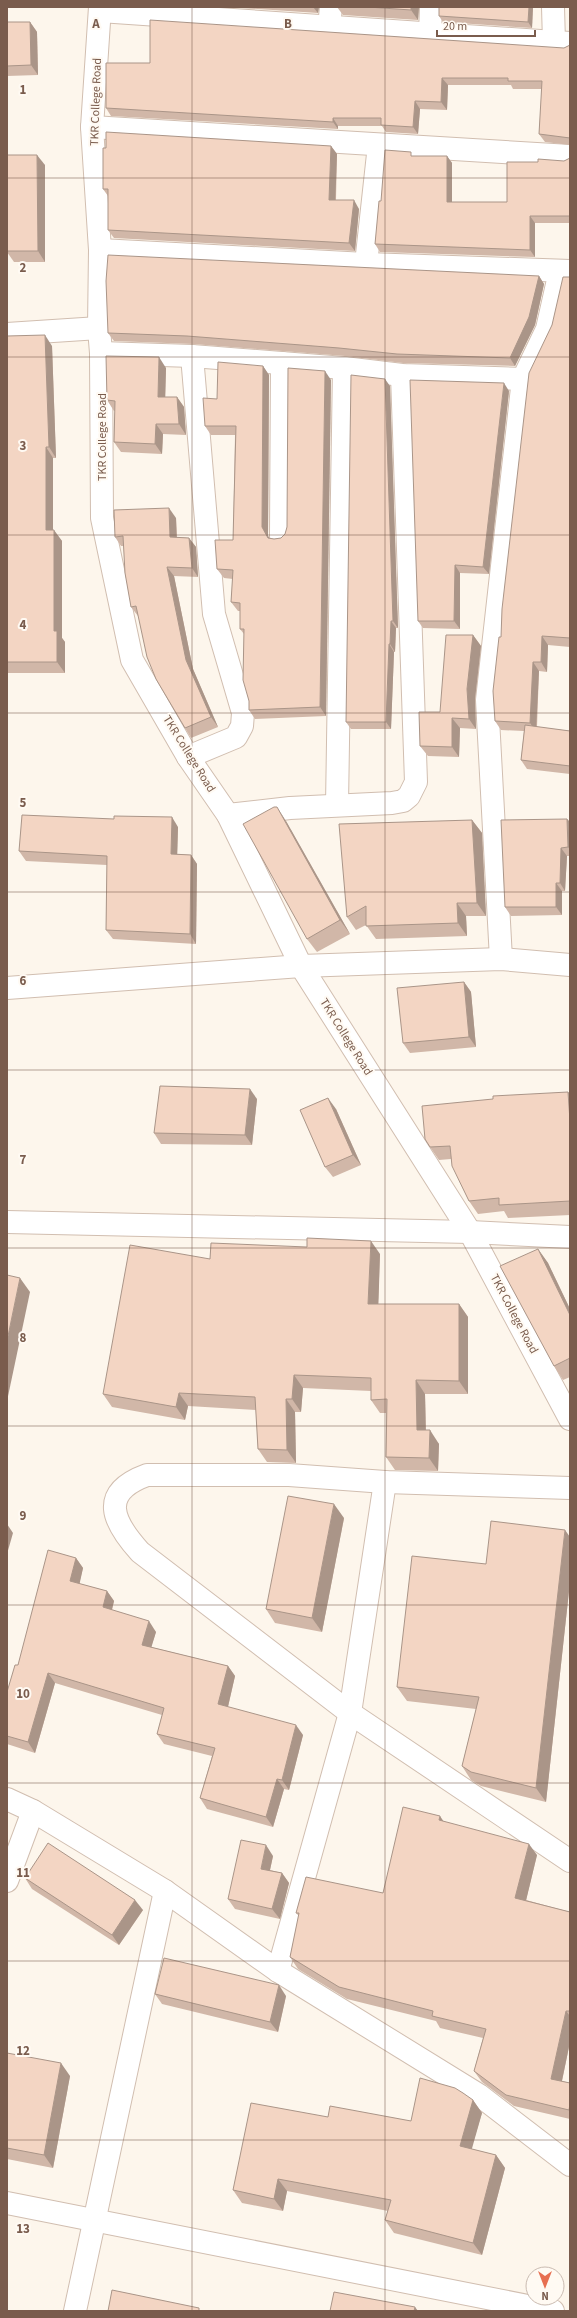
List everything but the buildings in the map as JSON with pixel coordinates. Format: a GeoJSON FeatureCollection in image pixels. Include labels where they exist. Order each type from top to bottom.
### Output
{"type":"FeatureCollection","features":[{"type":"Feature","properties":{"kind":"street"},"geometry":{"type":"LineString","coordinates":[[430,34],[431,7]]}},
{"type":"Feature","properties":{"kind":"street"},"geometry":{"type":"LineString","coordinates":[[100,9],[330,17],[430,34],[562,42],[553,7]]}},
{"type":"Feature","properties":{"kind":"street","name":"TKR College Road"},"geometry":{"type":"LineString","coordinates":[[100,9],[92,127],[100,250],[98,328],[101,353],[102,518],[132,660],[188,757],[228,815],[301,966],[470,1232],[570,1419]]}},
{"type":"Feature","properties":{"kind":"street"},"geometry":{"type":"LineString","coordinates":[[92,127],[570,156]]}},
{"type":"Feature","properties":{"kind":"street"},"geometry":{"type":"LineString","coordinates":[[366,264],[379,145]]}},
{"type":"Feature","properties":{"kind":"street"},"geometry":{"type":"LineString","coordinates":[[100,250],[366,264],[565,271],[547,329],[524,379],[487,700],[501,960]]}},
{"type":"Feature","properties":{"kind":"street"},"geometry":{"type":"LineString","coordinates":[[7,334],[98,328]]}},
{"type":"Feature","properties":{"kind":"street"},"geometry":{"type":"LineString","coordinates":[[101,353],[192,356],[344,368],[402,376],[524,379]]}},
{"type":"Feature","properties":{"kind":"street"},"geometry":{"type":"LineString","coordinates":[[188,757],[236,737],[242,726],[243,713],[214,614],[192,356]]}},
{"type":"Feature","properties":{"kind":"street"},"geometry":{"type":"LineString","coordinates":[[281,536],[282,363]]}},
{"type":"Feature","properties":{"kind":"street"},"geometry":{"type":"LineString","coordinates":[[337,805],[344,368]]}},
{"type":"Feature","properties":{"kind":"street"},"geometry":{"type":"LineString","coordinates":[[228,815],[290,808],[403,801],[409,796],[416,782],[402,376]]}},
{"type":"Feature","properties":{"kind":"street"},"geometry":{"type":"LineString","coordinates":[[7,988],[301,966],[501,960],[570,965]]}},
{"type":"Feature","properties":{"kind":"street"},"geometry":{"type":"LineString","coordinates":[[7,1222],[470,1232],[570,1237]]}},
{"type":"Feature","properties":{"kind":"street"},"geometry":{"type":"LineString","coordinates":[[570,1488],[385,1482],[289,1475],[147,1475],[131,1481],[118,1494],[114,1513],[122,1532],[140,1552],[350,1713],[570,1860]]}},
{"type":"Feature","properties":{"kind":"street"},"geometry":{"type":"LineString","coordinates":[[278,1971],[350,1713],[385,1482]]}},
{"type":"Feature","properties":{"kind":"street"},"geometry":{"type":"LineString","coordinates":[[7,1799],[33,1811],[165,1891],[278,1971],[479,2095],[570,2165]]}},
{"type":"Feature","properties":{"kind":"street"},"geometry":{"type":"LineString","coordinates":[[7,1881],[33,1811]]}},
{"type":"Feature","properties":{"kind":"street"},"geometry":{"type":"LineString","coordinates":[[75,2311],[165,1891]]}},
{"type":"Feature","properties":{"kind":"street"},"geometry":{"type":"LineString","coordinates":[[7,2203],[553,2311]]}}]}
